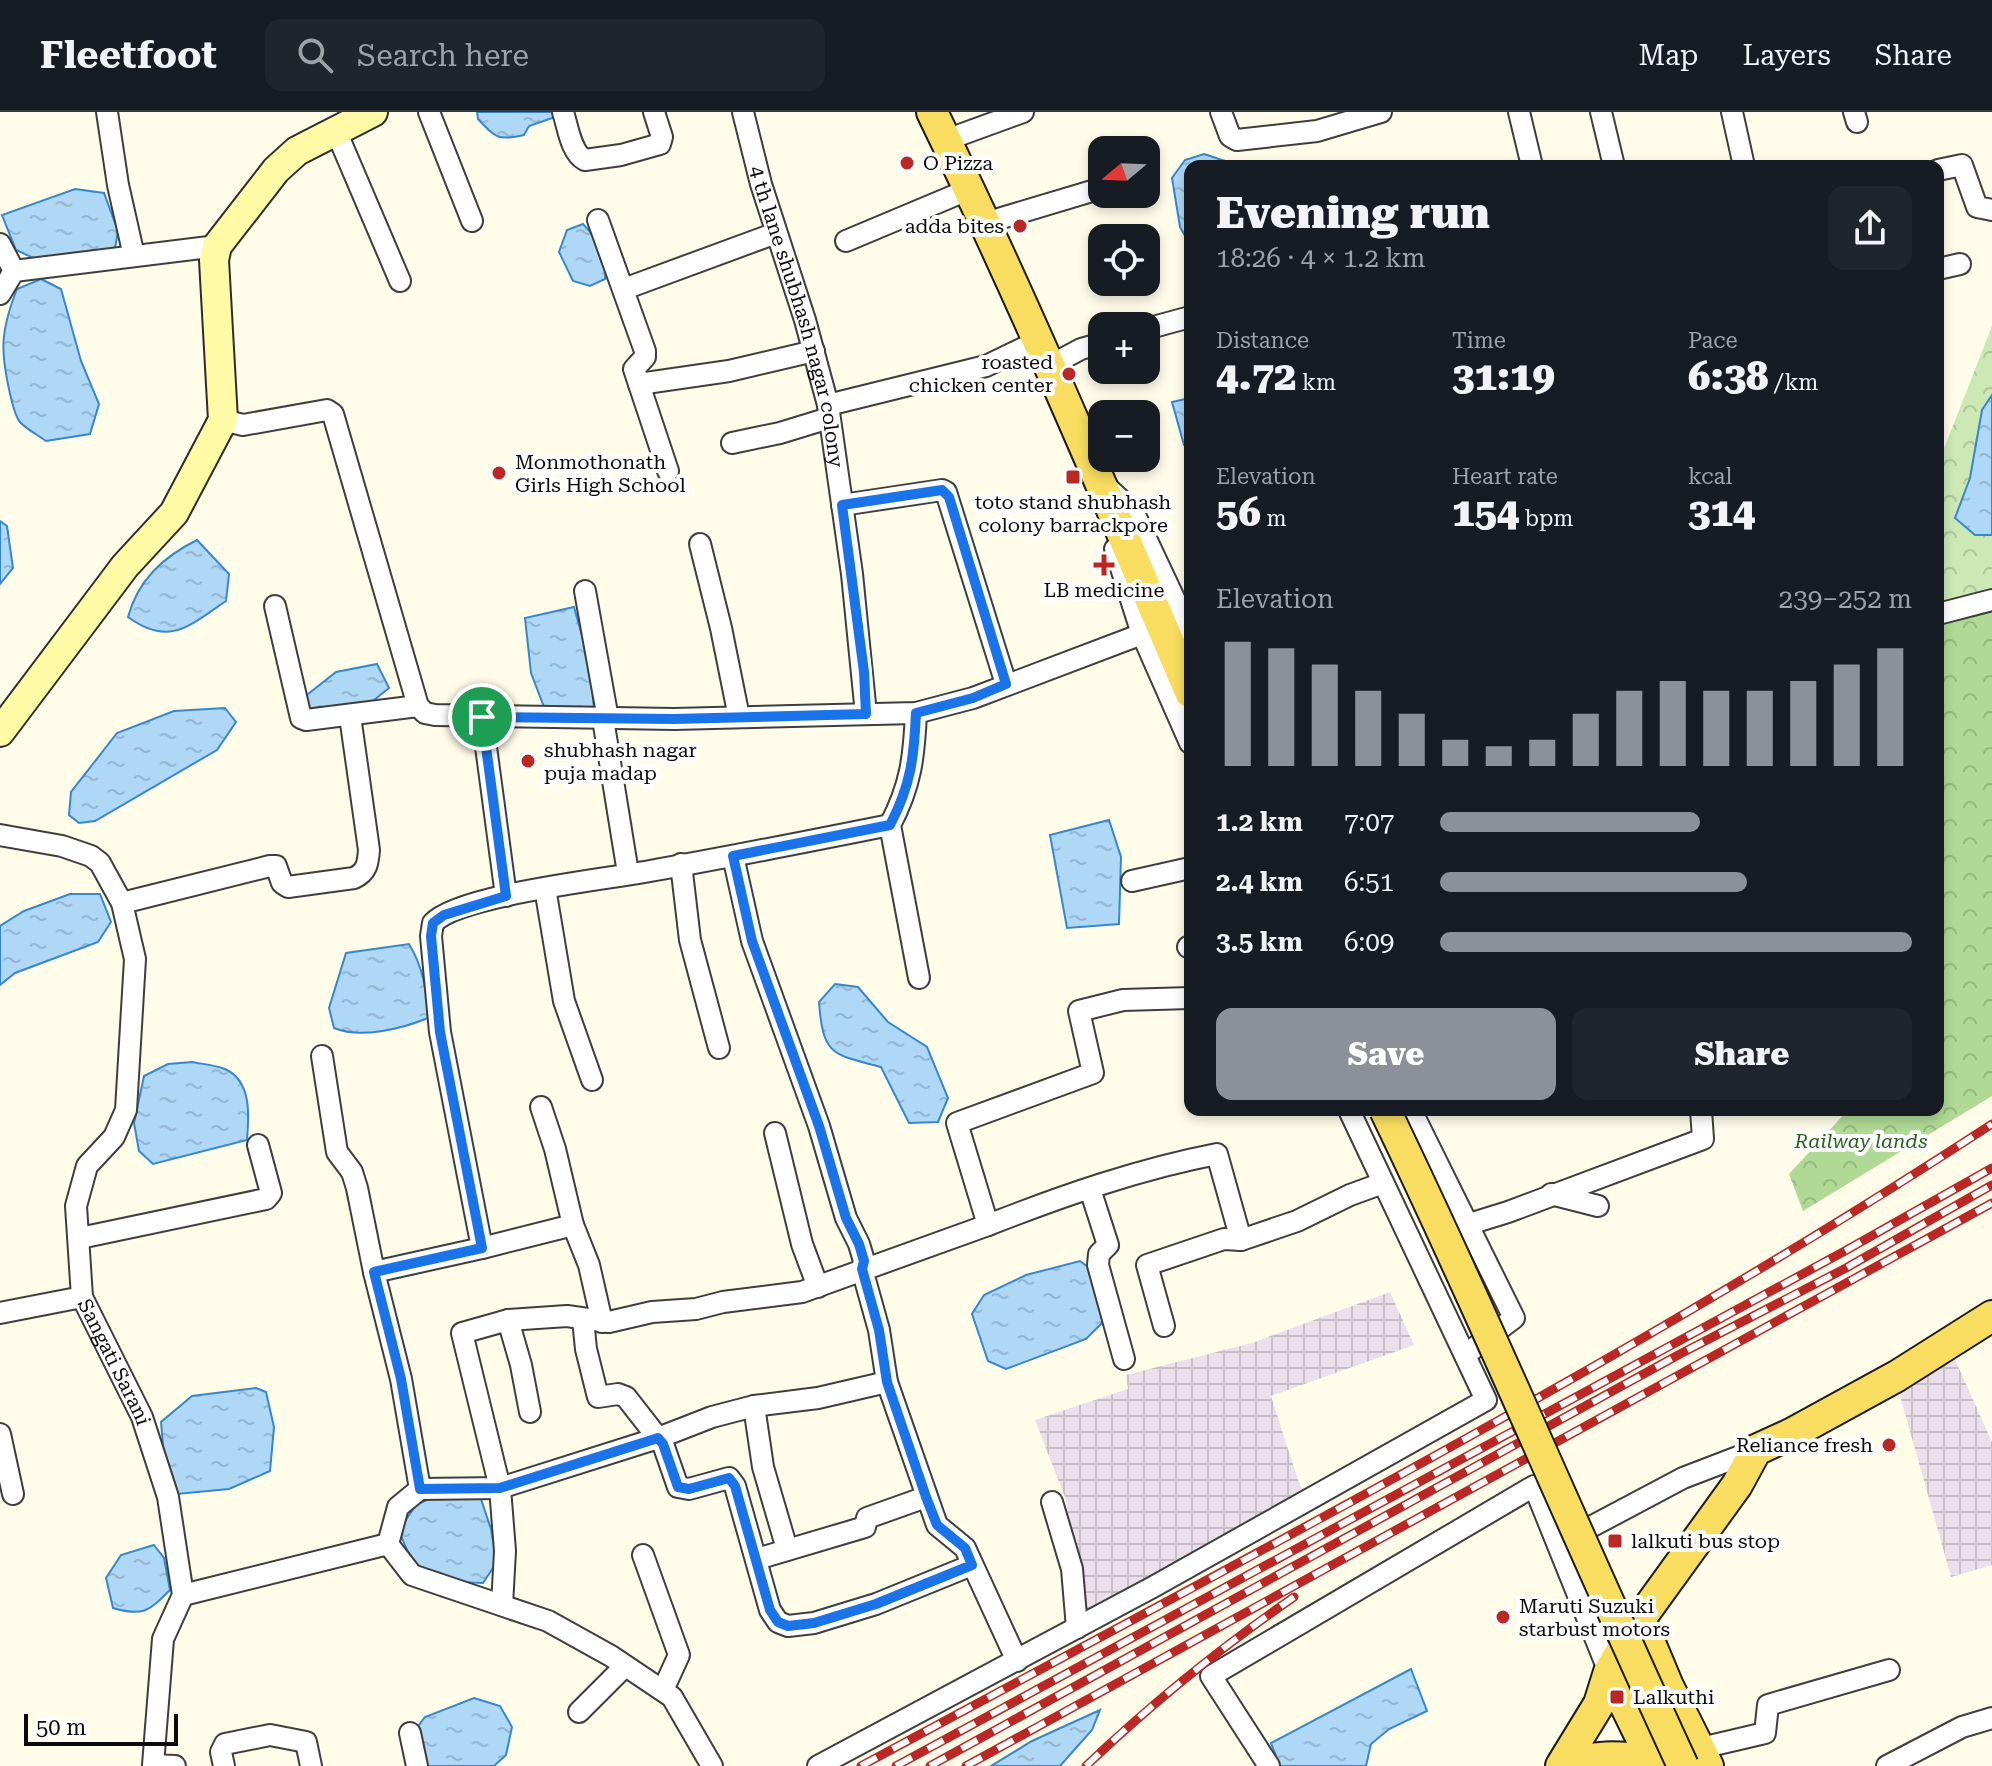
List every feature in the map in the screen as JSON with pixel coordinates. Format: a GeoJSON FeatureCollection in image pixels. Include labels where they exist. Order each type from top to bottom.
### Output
{"type":"FeatureCollection","features":[{"type":"Feature","properties":{"kind":"main road"},"geometry":{"type":"LineString","coordinates":[[932,112],[970,189],[1102,483],[1184,678]]}},
{"type":"Feature","properties":{"kind":"main road"},"geometry":{"type":"LineString","coordinates":[[1409,1116],[1449,1244],[1534,1439],[1697,1760]]}},
{"type":"Feature","properties":{"kind":"main road"},"geometry":{"type":"LineString","coordinates":[[1561,1766],[1599,1704],[1609,1672],[1640,1619],[1737,1485],[1756,1450],[1897,1376],[1992,1316]]}},
{"type":"Feature","properties":{"kind":"main road"},"geometry":{"type":"LineString","coordinates":[[1640,1619],[1697,1760]]}},
{"type":"Feature","properties":{"kind":"main road"},"geometry":{"type":"LineString","coordinates":[[1609,1672],[1653,1763]]}},
{"type":"Feature","properties":{"kind":"main road"},"geometry":{"type":"LineString","coordinates":[[1561,1766],[1590,1757],[1612,1755],[1653,1763]]}},
{"type":"Feature","properties":{"kind":"street"},"geometry":{"type":"LineString","coordinates":[[107,112],[118,185],[134,256]]}},
{"type":"Feature","properties":{"kind":"street"},"geometry":{"type":"LineString","coordinates":[[0,732],[125,566],[174,513],[223,420],[214,260],[217,246],[276,170],[297,151],[373,112]]}},
{"type":"Feature","properties":{"kind":"street"},"geometry":{"type":"LineString","coordinates":[[429,112],[472,221]]}},
{"type":"Feature","properties":{"kind":"street"},"geometry":{"type":"LineString","coordinates":[[563,112],[576,152],[585,160],[621,155],[660,144],[662,137],[654,112]]}},
{"type":"Feature","properties":{"kind":"street","name":"4 th lane shubhash nagar colony"},"geometry":{"type":"LineString","coordinates":[[743,112],[776,233],[814,351],[828,411],[862,658],[866,714]]}},
{"type":"Feature","properties":{"kind":"street"},"geometry":{"type":"LineString","coordinates":[[946,140],[1023,112]]}},
{"type":"Feature","properties":{"kind":"street"},"geometry":{"type":"LineString","coordinates":[[1221,112],[1230,136],[1237,140],[1317,131],[1381,112]]}},
{"type":"Feature","properties":{"kind":"street"},"geometry":{"type":"LineString","coordinates":[[1519,112],[1531,160]]}},
{"type":"Feature","properties":{"kind":"street"},"geometry":{"type":"LineString","coordinates":[[1601,112],[1613,160]]}},
{"type":"Feature","properties":{"kind":"street"},"geometry":{"type":"LineString","coordinates":[[1732,112],[1743,160]]}},
{"type":"Feature","properties":{"kind":"street"},"geometry":{"type":"LineString","coordinates":[[336,131],[400,281]]}},
{"type":"Feature","properties":{"kind":"street"},"geometry":{"type":"LineString","coordinates":[[1944,169],[1962,165],[1977,207],[1992,210]]}},
{"type":"Feature","properties":{"kind":"street"},"geometry":{"type":"LineString","coordinates":[[846,241],[970,189]]}},
{"type":"Feature","properties":{"kind":"street"},"geometry":{"type":"LineString","coordinates":[[985,223],[1088,192]]}},
{"type":"Feature","properties":{"kind":"street"},"geometry":{"type":"LineString","coordinates":[[598,220],[645,351],[645,357],[635,366],[668,471]]}},
{"type":"Feature","properties":{"kind":"street"},"geometry":{"type":"LineString","coordinates":[[624,289],[776,233]]}},
{"type":"Feature","properties":{"kind":"street"},"geometry":{"type":"LineString","coordinates":[[0,244],[14,271]]}},
{"type":"Feature","properties":{"kind":"street"},"geometry":{"type":"LineString","coordinates":[[14,271],[217,246]]}},
{"type":"Feature","properties":{"kind":"street"},"geometry":{"type":"LineString","coordinates":[[1944,268],[1960,264]]}},
{"type":"Feature","properties":{"kind":"street"},"geometry":{"type":"LineString","coordinates":[[0,294],[14,271]]}},
{"type":"Feature","properties":{"kind":"street"},"geometry":{"type":"LineString","coordinates":[[1160,325],[1184,319]]}},
{"type":"Feature","properties":{"kind":"street"},"geometry":{"type":"LineString","coordinates":[[732,443],[780,433],[828,411],[986,366],[1088,347]]}},
{"type":"Feature","properties":{"kind":"street"},"geometry":{"type":"LineString","coordinates":[[639,384],[729,371],[814,351]]}},
{"type":"Feature","properties":{"kind":"street"},"geometry":{"type":"LineString","coordinates":[[223,420],[243,425],[327,410],[333,414],[418,706],[425,713],[605,719],[916,713],[973,698],[1142,634]]}},
{"type":"Feature","properties":{"kind":"street"},"geometry":{"type":"LineString","coordinates":[[1102,483],[1133,511],[1184,619]]}},
{"type":"Feature","properties":{"kind":"street"},"geometry":{"type":"LineString","coordinates":[[1102,483],[1111,536],[1142,634],[1184,729]]}},
{"type":"Feature","properties":{"kind":"street"},"geometry":{"type":"LineString","coordinates":[[842,505],[942,490],[946,492],[1006,684]]}},
{"type":"Feature","properties":{"kind":"street"},"geometry":{"type":"LineString","coordinates":[[700,544],[739,717]]}},
{"type":"Feature","properties":{"kind":"street"},"geometry":{"type":"LineString","coordinates":[[585,591],[628,873]]}},
{"type":"Feature","properties":{"kind":"street"},"geometry":{"type":"LineString","coordinates":[[1944,612],[1992,600]]}},
{"type":"Feature","properties":{"kind":"street"},"geometry":{"type":"LineString","coordinates":[[275,606],[301,718],[350,716],[418,706]]}},
{"type":"Feature","properties":{"kind":"street"},"geometry":{"type":"LineString","coordinates":[[916,713],[914,760],[904,799],[890,825],[919,978]]}},
{"type":"Feature","properties":{"kind":"street"},"geometry":{"type":"LineString","coordinates":[[122,903],[270,866],[276,866],[282,883],[288,887],[363,874],[368,865],[369,850],[350,716]]}},
{"type":"Feature","properties":{"kind":"street"},"geometry":{"type":"LineString","coordinates":[[482,717],[506,896]]}},
{"type":"Feature","properties":{"kind":"street"},"geometry":{"type":"LineString","coordinates":[[482,1248],[440,1032],[431,936],[433,923],[444,915],[506,896],[890,825]]}},
{"type":"Feature","properties":{"kind":"street","name":"Sangati Sarani"},"geometry":{"type":"LineString","coordinates":[[0,835],[62,846],[91,856],[100,863],[122,903],[136,969],[126,1110],[114,1137],[87,1166],[82,1177],[76,1206],[82,1297],[142,1417],[168,1497],[183,1595]]}},
{"type":"Feature","properties":{"kind":"street"},"geometry":{"type":"LineString","coordinates":[[733,856],[752,941],[819,1126],[846,1218],[859,1244],[864,1261],[862,1269],[879,1330],[887,1382],[926,1497],[937,1525],[965,1548],[1017,1661]]}},
{"type":"Feature","properties":{"kind":"street"},"geometry":{"type":"LineString","coordinates":[[681,864],[690,940],[719,1048]]}},
{"type":"Feature","properties":{"kind":"street"},"geometry":{"type":"LineString","coordinates":[[1132,881],[1184,869]]}},
{"type":"Feature","properties":{"kind":"street"},"geometry":{"type":"LineString","coordinates":[[545,888],[564,1001],[592,1080]]}},
{"type":"Feature","properties":{"kind":"street"},"geometry":{"type":"LineString","coordinates":[[988,1225],[957,1123],[1093,1073],[1079,1011],[1123,1000],[1184,998]]}},
{"type":"Feature","properties":{"kind":"street"},"geometry":{"type":"LineString","coordinates":[[322,1056],[337,1152],[352,1172],[357,1188],[401,1379],[420,1489]]}},
{"type":"Feature","properties":{"kind":"street"},"geometry":{"type":"LineString","coordinates":[[541,1107],[555,1149],[573,1225],[589,1265],[593,1320],[586,1349],[598,1397],[618,1394],[626,1397],[663,1444],[678,1487],[689,1489],[729,1478],[735,1486],[770,1610],[778,1622],[788,1626],[814,1623],[876,1604],[972,1565]]}},
{"type":"Feature","properties":{"kind":"street"},"geometry":{"type":"LineString","coordinates":[[818,1766],[1017,1661],[1486,1400],[1352,1116]]}},
{"type":"Feature","properties":{"kind":"street"},"geometry":{"type":"LineString","coordinates":[[1410,1116],[1514,1318],[1465,1355]]}},
{"type":"Feature","properties":{"kind":"street"},"geometry":{"type":"LineString","coordinates":[[1466,1225],[1703,1139],[1701,1116]]}},
{"type":"Feature","properties":{"kind":"street"},"geometry":{"type":"LineString","coordinates":[[775,1133],[802,1244],[818,1287]]}},
{"type":"Feature","properties":{"kind":"street"},"geometry":{"type":"LineString","coordinates":[[80,1238],[266,1199],[271,1193],[258,1145]]}},
{"type":"Feature","properties":{"kind":"street"},"geometry":{"type":"LineString","coordinates":[[502,1605],[505,1551],[500,1488],[462,1333],[508,1320],[567,1316],[593,1320],[696,1309],[818,1287],[1090,1189],[1171,1163],[1217,1154],[1241,1240]]}},
{"type":"Feature","properties":{"kind":"street"},"geometry":{"type":"LineString","coordinates":[[1164,1326],[1147,1265],[1224,1239],[1241,1240],[1297,1221],[1383,1183]]}},
{"type":"Feature","properties":{"kind":"street"},"geometry":{"type":"LineString","coordinates":[[1090,1189],[1108,1245],[1099,1254],[1098,1265],[1124,1359]]}},
{"type":"Feature","properties":{"kind":"street"},"geometry":{"type":"LineString","coordinates":[[1551,1194],[1598,1206]]}},
{"type":"Feature","properties":{"kind":"street"},"geometry":{"type":"LineString","coordinates":[[374,1272],[573,1225]]}},
{"type":"Feature","properties":{"kind":"street"},"geometry":{"type":"LineString","coordinates":[[0,1313],[82,1297]]}},
{"type":"Feature","properties":{"kind":"street"},"geometry":{"type":"LineString","coordinates":[[508,1320],[530,1412]]}},
{"type":"Feature","properties":{"kind":"street"},"geometry":{"type":"LineString","coordinates":[[388,1544],[398,1507],[420,1489],[500,1488],[658,1438],[712,1417],[754,1406],[818,1398],[887,1382]]}},
{"type":"Feature","properties":{"kind":"street"},"geometry":{"type":"LineString","coordinates":[[754,1406],[763,1467],[787,1549]]}},
{"type":"Feature","properties":{"kind":"street"},"geometry":{"type":"LineString","coordinates":[[0,1434],[13,1494]]}},
{"type":"Feature","properties":{"kind":"street"},"geometry":{"type":"LineString","coordinates":[[1557,1544],[1683,1478],[1756,1450]]}},
{"type":"Feature","properties":{"kind":"street"},"geometry":{"type":"LineString","coordinates":[[1269,1766],[1211,1676],[1534,1486],[1609,1672]]}},
{"type":"Feature","properties":{"kind":"street"},"geometry":{"type":"LineString","coordinates":[[757,1559],[865,1527],[867,1518],[926,1497]]}},
{"type":"Feature","properties":{"kind":"street"},"geometry":{"type":"LineString","coordinates":[[1052,1502],[1072,1569],[1077,1628]]}},
{"type":"Feature","properties":{"kind":"street"},"geometry":{"type":"LineString","coordinates":[[166,1765],[163,1639],[183,1595],[388,1544]]}},
{"type":"Feature","properties":{"kind":"street"},"geometry":{"type":"LineString","coordinates":[[388,1544],[412,1575],[548,1621],[663,1690],[672,1697],[712,1766]]}},
{"type":"Feature","properties":{"kind":"street"},"geometry":{"type":"LineString","coordinates":[[643,1555],[679,1655],[663,1690]]}},
{"type":"Feature","properties":{"kind":"street"},"geometry":{"type":"LineString","coordinates":[[579,1712],[625,1666]]}},
{"type":"Feature","properties":{"kind":"street"},"geometry":{"type":"LineString","coordinates":[[1697,1760],[1765,1733],[1768,1705],[1889,1670]]}},
{"type":"Feature","properties":{"kind":"street"},"geometry":{"type":"LineString","coordinates":[[1887,1766],[1962,1727],[1992,1718]]}},
{"type":"Feature","properties":{"kind":"street"},"geometry":{"type":"LineString","coordinates":[[410,1733],[417,1766]]}},
{"type":"Feature","properties":{"kind":"street"},"geometry":{"type":"LineString","coordinates":[[224,1766],[221,1752],[225,1744],[270,1735],[306,1742],[311,1766]]}},
{"type":"Feature","properties":{"kind":"shaded area"},"geometry":{"type":"Polygon","coordinates":[[[1390,1292],[1414,1345],[1271,1396],[1305,1495],[1084,1618],[1066,1500],[1035,1420],[1128,1389],[1126,1375],[1252,1343],[1390,1292]]]}},
{"type":"Feature","properties":{"kind":"shaded area"},"geometry":{"type":"Polygon","coordinates":[[[1952,1353],[1992,1442],[1992,1565],[1951,1577],[1897,1385],[1952,1353]]]}},
{"type":"Feature","properties":{"kind":"green space"},"geometry":{"type":"Polygon","coordinates":[[[1992,326],[1992,600],[1944,612],[1944,449],[1992,326]]]}},
{"type":"Feature","properties":{"kind":"green space","name":"Railway lands"},"geometry":{"type":"Polygon","coordinates":[[[1992,600],[1992,1096],[1803,1211],[1789,1174],[1842,1116],[1944,1116],[1944,613],[1992,600]]]}},
{"type":"Feature","properties":{"kind":"water"},"geometry":{"type":"Polygon","coordinates":[[[477,112],[554,112],[555,117],[529,126],[524,135],[503,138],[478,119],[477,112]]]}},
{"type":"Feature","properties":{"kind":"water"},"geometry":{"type":"Polygon","coordinates":[[[1204,154],[1222,160],[1185,160],[1204,154]]]}},
{"type":"Feature","properties":{"kind":"water"},"geometry":{"type":"Polygon","coordinates":[[[1184,161],[1184,234],[1180,227],[1172,178],[1184,161]]]}},
{"type":"Feature","properties":{"kind":"water"},"geometry":{"type":"Polygon","coordinates":[[[75,189],[104,193],[118,231],[115,248],[40,261],[16,250],[2,215],[75,189]]]}},
{"type":"Feature","properties":{"kind":"water"},"geometry":{"type":"Polygon","coordinates":[[[583,224],[598,243],[605,263],[605,279],[590,286],[573,281],[559,252],[567,230],[583,224]]]}},
{"type":"Feature","properties":{"kind":"water"},"geometry":{"type":"Polygon","coordinates":[[[41,279],[61,289],[81,361],[99,404],[90,434],[46,441],[23,425],[14,410],[4,355],[7,318],[17,289],[41,279]]]}},
{"type":"Feature","properties":{"kind":"water"},"geometry":{"type":"Polygon","coordinates":[[[1992,395],[1992,535],[1975,535],[1955,518],[1970,478],[1982,410],[1992,395]]]}},
{"type":"Feature","properties":{"kind":"water"},"geometry":{"type":"Polygon","coordinates":[[[1184,399],[1184,445],[1172,402],[1184,399]]]}},
{"type":"Feature","properties":{"kind":"water"},"geometry":{"type":"Polygon","coordinates":[[[0,521],[7,526],[13,568],[0,584],[0,521]]]}},
{"type":"Feature","properties":{"kind":"water"},"geometry":{"type":"Polygon","coordinates":[[[197,540],[229,574],[226,601],[190,625],[167,632],[142,626],[128,617],[145,581],[173,554],[197,540]]]}},
{"type":"Feature","properties":{"kind":"water"},"geometry":{"type":"Polygon","coordinates":[[[574,607],[590,664],[594,708],[544,707],[531,673],[525,618],[574,607]]]}},
{"type":"Feature","properties":{"kind":"water"},"geometry":{"type":"Polygon","coordinates":[[[377,664],[389,688],[363,709],[308,718],[298,702],[336,672],[377,664]]]}},
{"type":"Feature","properties":{"kind":"water"},"geometry":{"type":"Polygon","coordinates":[[[225,708],[236,722],[217,750],[95,821],[79,823],[69,815],[71,792],[117,733],[174,711],[225,708]]]}},
{"type":"Feature","properties":{"kind":"water"},"geometry":{"type":"Polygon","coordinates":[[[1109,820],[1121,857],[1119,924],[1067,928],[1050,835],[1109,820]]]}},
{"type":"Feature","properties":{"kind":"water"},"geometry":{"type":"Polygon","coordinates":[[[70,894],[100,894],[111,922],[98,942],[15,973],[0,985],[0,926],[24,911],[70,894]]]}},
{"type":"Feature","properties":{"kind":"water"},"geometry":{"type":"Polygon","coordinates":[[[409,944],[423,980],[428,1018],[406,1026],[368,1033],[334,1028],[329,1008],[346,953],[409,944]]]}},
{"type":"Feature","properties":{"kind":"water"},"geometry":{"type":"Polygon","coordinates":[[[835,984],[858,987],[888,1022],[927,1047],[948,1098],[938,1122],[909,1123],[881,1067],[841,1055],[828,1043],[819,1002],[835,984]]]}},
{"type":"Feature","properties":{"kind":"water"},"geometry":{"type":"Polygon","coordinates":[[[192,1062],[225,1069],[240,1082],[247,1100],[247,1140],[153,1164],[139,1151],[134,1123],[144,1076],[168,1064],[192,1062]]]}},
{"type":"Feature","properties":{"kind":"water"},"geometry":{"type":"Polygon","coordinates":[[[1080,1261],[1099,1275],[1103,1322],[1086,1339],[1006,1369],[988,1361],[972,1314],[984,1295],[1026,1275],[1080,1261]]]}},
{"type":"Feature","properties":{"kind":"water"},"geometry":{"type":"Polygon","coordinates":[[[256,1388],[266,1392],[274,1427],[270,1471],[229,1489],[177,1494],[164,1457],[161,1422],[192,1396],[256,1388]]]}},
{"type":"Feature","properties":{"kind":"water"},"geometry":{"type":"Polygon","coordinates":[[[444,1492],[479,1493],[491,1529],[497,1562],[483,1583],[452,1581],[429,1574],[412,1558],[405,1546],[399,1530],[416,1505],[444,1492]]]}},
{"type":"Feature","properties":{"kind":"water"},"geometry":{"type":"Polygon","coordinates":[[[154,1545],[164,1558],[170,1590],[156,1603],[139,1612],[113,1608],[106,1578],[121,1555],[154,1545]]]}},
{"type":"Feature","properties":{"kind":"water"},"geometry":{"type":"Polygon","coordinates":[[[1411,1669],[1427,1711],[1389,1729],[1371,1744],[1366,1766],[1280,1766],[1271,1743],[1411,1669]]]}},
{"type":"Feature","properties":{"kind":"water"},"geometry":{"type":"Polygon","coordinates":[[[474,1698],[500,1706],[512,1727],[506,1755],[494,1766],[422,1766],[416,1729],[425,1717],[474,1698]]]}},
{"type":"Feature","properties":{"kind":"water"},"geometry":{"type":"Polygon","coordinates":[[[1100,1710],[1092,1730],[1060,1766],[991,1766],[1032,1741],[1100,1710]]]}},
{"type":"Feature","properties":{"kind":"railway"},"geometry":{"type":"LineString","coordinates":[[861,1766],[1291,1535],[1575,1377],[1855,1211],[1992,1124]]}},
{"type":"Feature","properties":{"kind":"railway"},"geometry":{"type":"LineString","coordinates":[[896,1766],[1992,1168]]}},
{"type":"Feature","properties":{"kind":"railway"},"geometry":{"type":"LineString","coordinates":[[930,1766],[1680,1354],[1846,1268],[1992,1185]]}},
{"type":"Feature","properties":{"kind":"railway"},"geometry":{"type":"LineString","coordinates":[[966,1766],[1992,1203]]}},
{"type":"Feature","properties":{"kind":"railway"},"geometry":{"type":"LineString","coordinates":[[1086,1766],[1187,1677],[1294,1597]]}},
{"type":"Feature","properties":{"kind":"place","name":"O Pizza"},"geometry":{"type":"Point","coordinates":[907,163]}},
{"type":"Feature","properties":{"kind":"place","name":"adda bites"},"geometry":{"type":"Point","coordinates":[1020,226]}},
{"type":"Feature","properties":{"kind":"place","name":"roasted chicken center"},"geometry":{"type":"Point","coordinates":[1069,374]}},
{"type":"Feature","properties":{"kind":"place","name":"Monmothonath Girls High School"},"geometry":{"type":"Point","coordinates":[499,473]}},
{"type":"Feature","properties":{"kind":"place","name":"toto stand shubhash colony barrackpore"},"geometry":{"type":"Point","coordinates":[1073,477]}},
{"type":"Feature","properties":{"kind":"place","name":"LB medicine"},"geometry":{"type":"Point","coordinates":[1104,565]}},
{"type":"Feature","properties":{"kind":"place","name":"shubhash nagar puja madap"},"geometry":{"type":"Point","coordinates":[528,761]}},
{"type":"Feature","properties":{"kind":"place","name":"Reliance fresh"},"geometry":{"type":"Point","coordinates":[1889,1445]}},
{"type":"Feature","properties":{"kind":"place","name":"lalkuti bus stop"},"geometry":{"type":"Point","coordinates":[1615,1541]}},
{"type":"Feature","properties":{"kind":"place","name":"Maruti Suzuki starbust motors"},"geometry":{"type":"Point","coordinates":[1503,1617]}},
{"type":"Feature","properties":{"kind":"place","name":"Lalkuthi"},"geometry":{"type":"Point","coordinates":[1617,1697]}},
{"type":"Feature","properties":{"kind":"route"},"geometry":{"type":"LineString","coordinates":[[942,490],[949,497],[1006,684],[973,698],[916,713],[914,760],[904,799],[890,825],[733,856],[752,941],[819,1126],[846,1218],[864,1261],[862,1269],[879,1330],[887,1382],[937,1525],[965,1548],[972,1565],[876,1604],[814,1623],[788,1626],[778,1622],[770,1610],[735,1486],[729,1478],[689,1489],[678,1487],[658,1438],[500,1488],[420,1489],[401,1379],[374,1272],[482,1248],[440,1032],[431,936],[437,918],[506,896],[482,717],[674,719],[866,714],[864,672],[842,505],[942,490]]}}]}
